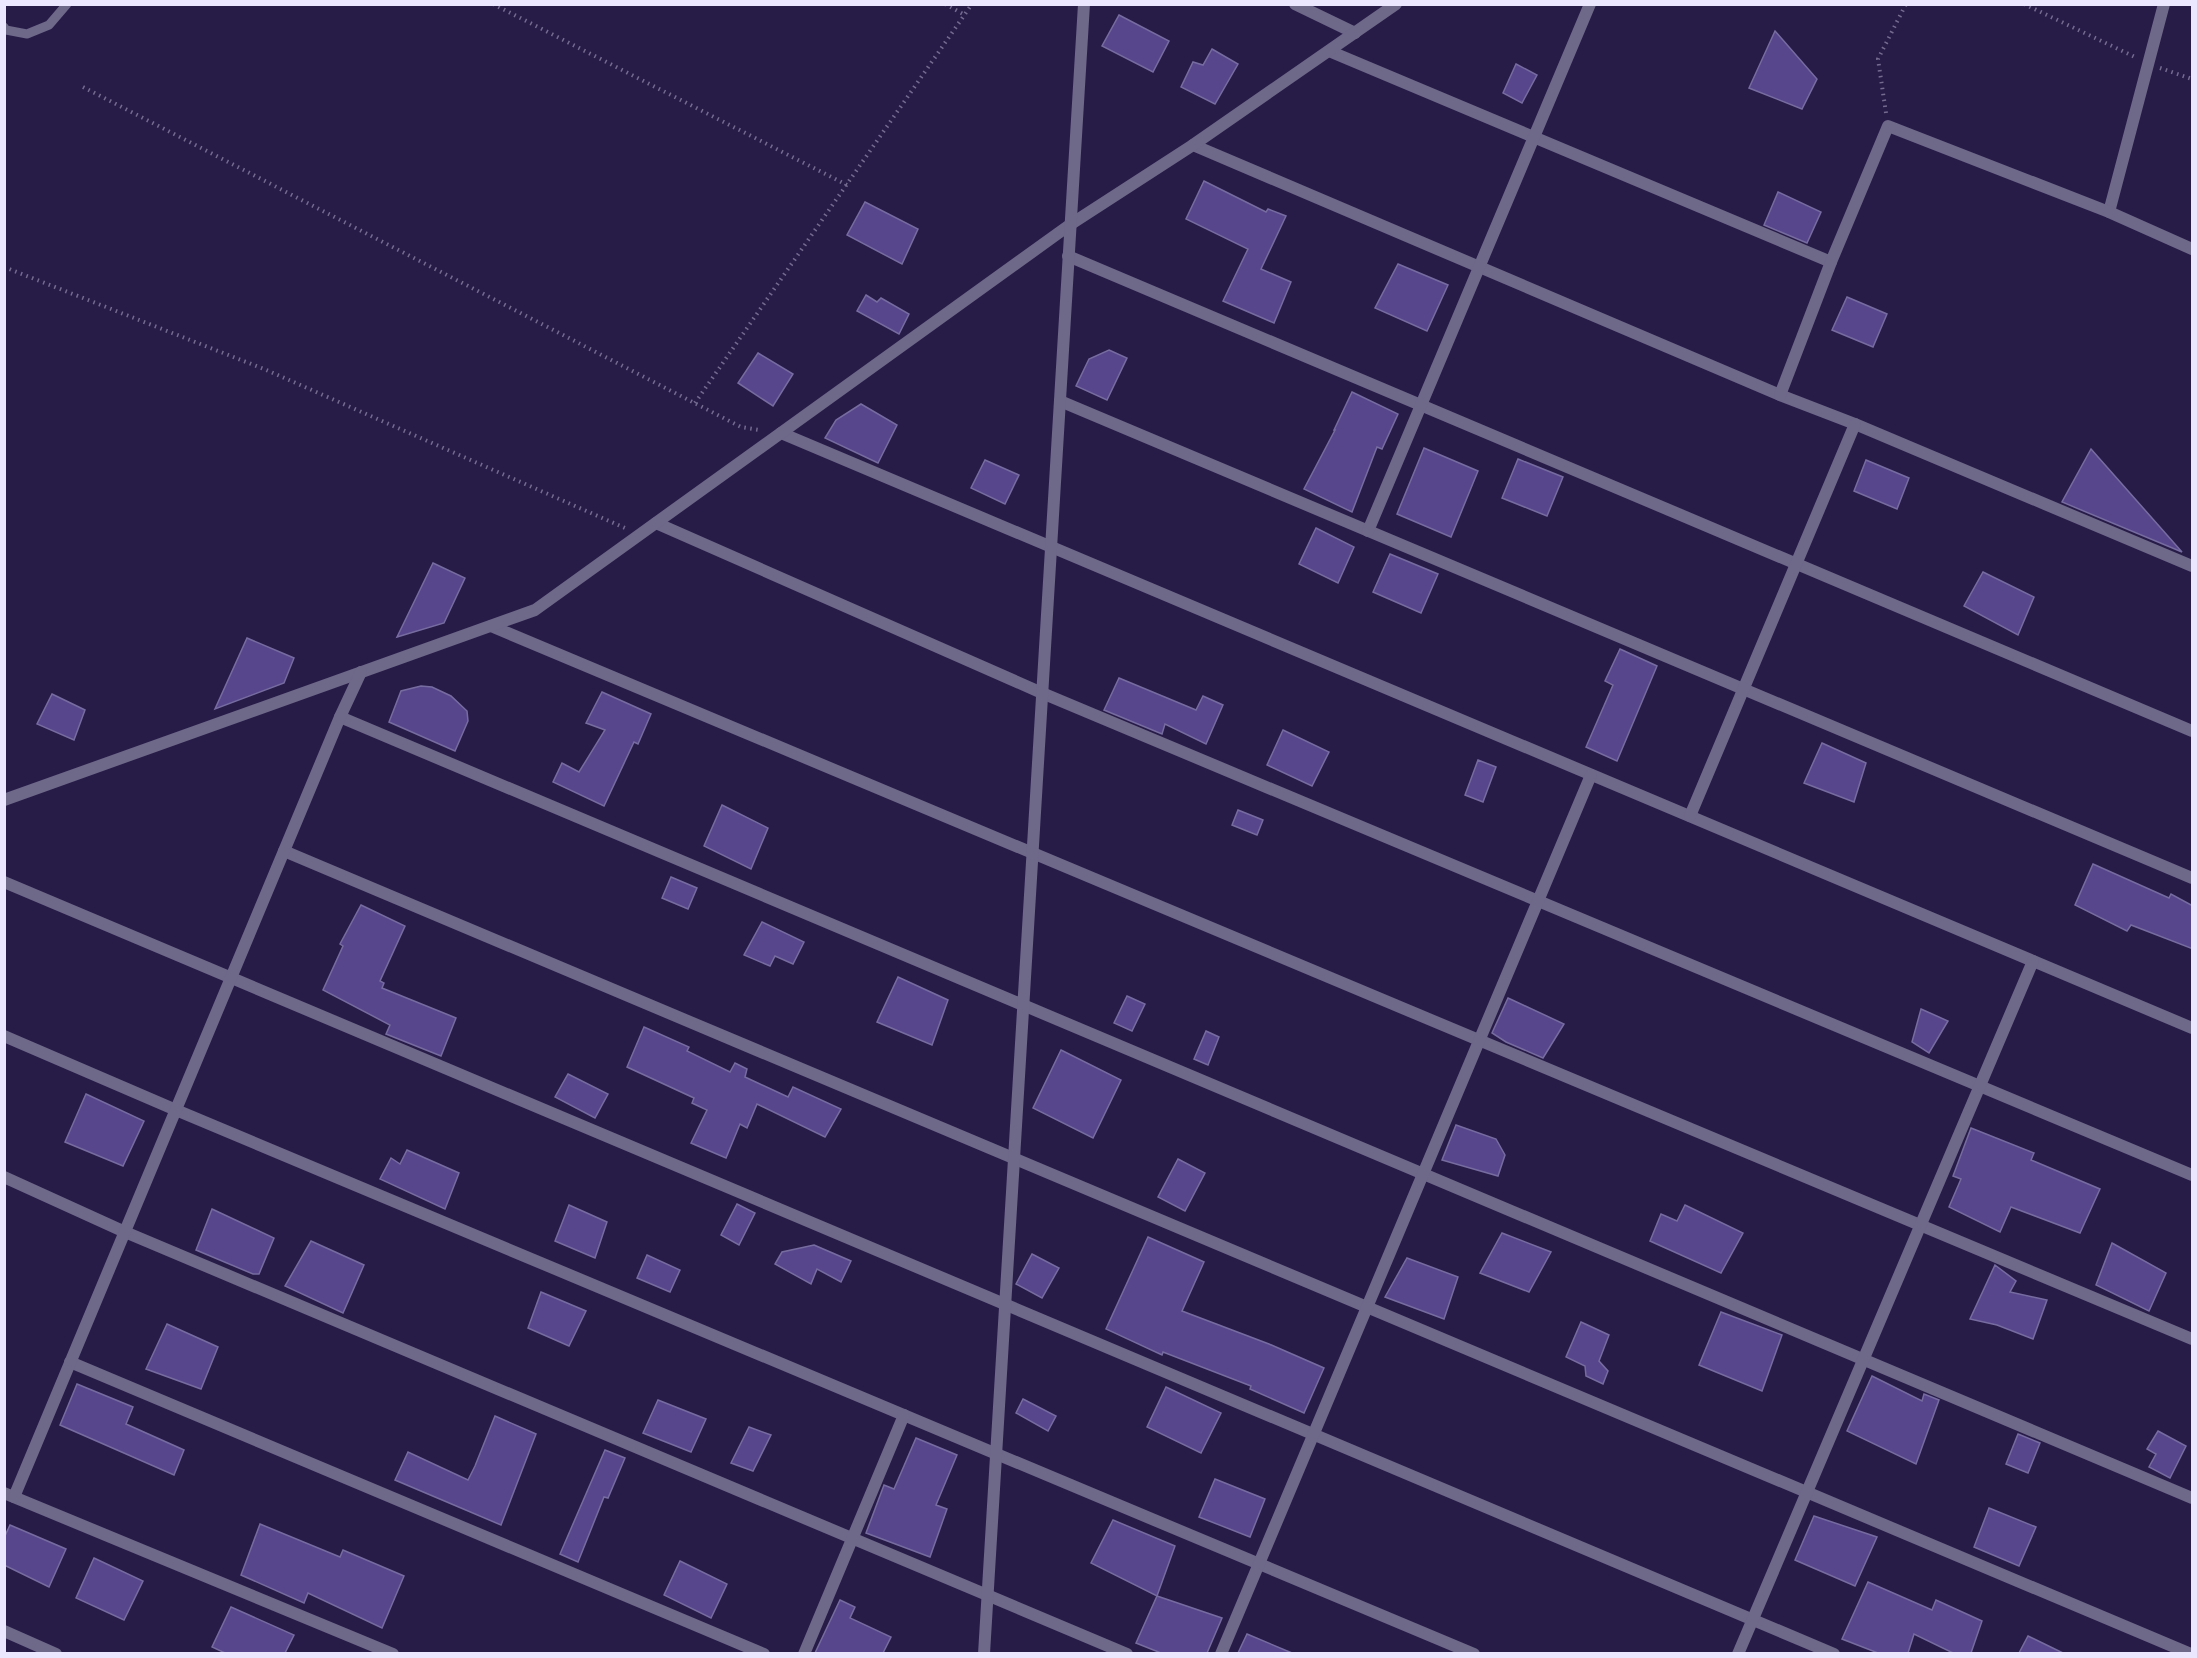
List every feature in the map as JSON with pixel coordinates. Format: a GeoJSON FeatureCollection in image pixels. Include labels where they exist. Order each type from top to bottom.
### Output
{"type":"FeatureCollection","features":[{"type":"Feature","properties":{"kind":"street"},"geometry":{"type":"LineString","coordinates":[[984,1653],[1084,4]]}},
{"type":"Feature","properties":{"kind":"street"},"geometry":{"type":"LineString","coordinates":[[1295,4],[1355,33]]}},
{"type":"Feature","properties":{"kind":"street"},"geometry":{"type":"LineString","coordinates":[[4,800],[535,610],[1071,224],[1193,146],[1396,4]]}},
{"type":"Feature","properties":{"kind":"street"},"geometry":{"type":"LineString","coordinates":[[1368,531],[1590,4]]}},
{"type":"Feature","properties":{"kind":"street"},"geometry":{"type":"LineString","coordinates":[[2109,212],[2163,4]]}},
{"type":"Feature","properties":{"kind":"street"},"geometry":{"type":"LineString","coordinates":[[1329,51],[1831,262]]}},
{"type":"Feature","properties":{"kind":"street"},"geometry":{"type":"LineString","coordinates":[[1780,395],[1831,262],[1888,126],[2109,212],[2193,249]]}},
{"type":"Feature","properties":{"kind":"street"},"geometry":{"type":"LineString","coordinates":[[1193,146],[1780,395],[1855,424],[2193,566]]}},
{"type":"Feature","properties":{"kind":"street"},"geometry":{"type":"LineString","coordinates":[[1068,256],[2193,730]]}},
{"type":"Feature","properties":{"kind":"street"},"geometry":{"type":"LineString","coordinates":[[1060,401],[2193,878]]}},
{"type":"Feature","properties":{"kind":"street"},"geometry":{"type":"LineString","coordinates":[[1690,816],[1855,424]]}},
{"type":"Feature","properties":{"kind":"street"},"geometry":{"type":"LineString","coordinates":[[781,433],[2193,1028]]}},
{"type":"Feature","properties":{"kind":"street"},"geometry":{"type":"LineString","coordinates":[[656,523],[1042,693],[2193,1175]]}},
{"type":"Feature","properties":{"kind":"street"},"geometry":{"type":"LineString","coordinates":[[491,626],[2193,1339]]}},
{"type":"Feature","properties":{"kind":"street"},"geometry":{"type":"LineString","coordinates":[[361,672],[340,717],[70,1362],[9,1495],[393,1653]]}},
{"type":"Feature","properties":{"kind":"street"},"geometry":{"type":"LineString","coordinates":[[340,717],[2193,1498]]}},
{"type":"Feature","properties":{"kind":"street"},"geometry":{"type":"LineString","coordinates":[[1221,1653],[1591,775]]}},
{"type":"Feature","properties":{"kind":"street"},"geometry":{"type":"LineString","coordinates":[[284,851],[2191,1653]]}},
{"type":"Feature","properties":{"kind":"street"},"geometry":{"type":"LineString","coordinates":[[4,882],[1834,1653]]}},
{"type":"Feature","properties":{"kind":"street"},"geometry":{"type":"LineString","coordinates":[[1738,1653],[2032,961]]}},
{"type":"Feature","properties":{"kind":"street"},"geometry":{"type":"LineString","coordinates":[[4,1036],[1474,1653]]}},
{"type":"Feature","properties":{"kind":"street"},"geometry":{"type":"LineString","coordinates":[[4,1177],[125,1232],[1127,1653]]}},
{"type":"Feature","properties":{"kind":"street"},"geometry":{"type":"LineString","coordinates":[[70,1362],[764,1653]]}},
{"type":"Feature","properties":{"kind":"street"},"geometry":{"type":"LineString","coordinates":[[804,1653],[904,1415]]}},
{"type":"Feature","properties":{"kind":"street"},"geometry":{"type":"LineString","coordinates":[[4,1631],[56,1653]]}},
{"type":"Feature","properties":{"kind":"lane"},"geometry":{"type":"LineString","coordinates":[[4,27],[6,30],[27,34],[50,25],[67,4]]}},
{"type":"Feature","properties":{"kind":"path"},"geometry":{"type":"LineString","coordinates":[[493,4],[847,185]]}},
{"type":"Feature","properties":{"kind":"path"},"geometry":{"type":"LineString","coordinates":[[945,4],[965,15]]}},
{"type":"Feature","properties":{"kind":"path"},"geometry":{"type":"LineString","coordinates":[[695,403],[972,4]]}},
{"type":"Feature","properties":{"kind":"path"},"geometry":{"type":"LineString","coordinates":[[1888,126],[1878,59],[1906,4]]}},
{"type":"Feature","properties":{"kind":"path"},"geometry":{"type":"LineString","coordinates":[[2024,4],[2148,63],[2193,79]]}},
{"type":"Feature","properties":{"kind":"path"},"geometry":{"type":"LineString","coordinates":[[83,87],[741,427],[781,433]]}},
{"type":"Feature","properties":{"kind":"path"},"geometry":{"type":"LineString","coordinates":[[4,267],[264,369],[639,535]]}},
{"type":"Feature","properties":{"kind":"building"},"geometry":{"type":"Polygon","coordinates":[[[1119,15],[1169,41],[1153,72],[1102,46],[1119,15]]]}},
{"type":"Feature","properties":{"kind":"building"},"geometry":{"type":"Polygon","coordinates":[[[1775,31],[1817,79],[1802,109],[1749,88],[1775,31]]]}},
{"type":"Feature","properties":{"kind":"building"},"geometry":{"type":"Polygon","coordinates":[[[1212,49],[1238,64],[1215,104],[1181,87],[1193,62],[1203,65],[1212,49]]]}},
{"type":"Feature","properties":{"kind":"building"},"geometry":{"type":"Polygon","coordinates":[[[1516,64],[1537,75],[1522,103],[1503,93],[1516,64]]]}},
{"type":"Feature","properties":{"kind":"building"},"geometry":{"type":"Polygon","coordinates":[[[1204,181],[1266,212],[1268,209],[1286,216],[1261,269],[1291,282],[1274,323],[1223,301],[1248,249],[1186,219],[1204,181]]]}},
{"type":"Feature","properties":{"kind":"building"},"geometry":{"type":"Polygon","coordinates":[[[1778,192],[1821,212],[1807,243],[1764,225],[1778,192]]]}},
{"type":"Feature","properties":{"kind":"building"},"geometry":{"type":"Polygon","coordinates":[[[865,202],[918,229],[902,264],[847,235],[865,202]]]}},
{"type":"Feature","properties":{"kind":"building"},"geometry":{"type":"Polygon","coordinates":[[[1398,264],[1448,285],[1427,331],[1375,308],[1398,264]]]}},
{"type":"Feature","properties":{"kind":"building"},"geometry":{"type":"Polygon","coordinates":[[[866,295],[877,302],[881,298],[909,314],[899,334],[857,311],[866,295]]]}},
{"type":"Feature","properties":{"kind":"building"},"geometry":{"type":"Polygon","coordinates":[[[1847,297],[1887,314],[1873,347],[1832,330],[1847,297]]]}},
{"type":"Feature","properties":{"kind":"building"},"geometry":{"type":"Polygon","coordinates":[[[1109,350],[1127,358],[1107,400],[1076,386],[1089,359],[1109,350]]]}},
{"type":"Feature","properties":{"kind":"building"},"geometry":{"type":"Polygon","coordinates":[[[758,353],[793,374],[773,406],[738,383],[758,353]]]}},
{"type":"Feature","properties":{"kind":"building"},"geometry":{"type":"Polygon","coordinates":[[[1352,392],[1398,414],[1382,449],[1377,447],[1352,512],[1304,489],[1352,392]]]}},
{"type":"Feature","properties":{"kind":"building"},"geometry":{"type":"Polygon","coordinates":[[[861,404],[897,425],[878,463],[825,438],[836,420],[861,404]]]}},
{"type":"Feature","properties":{"kind":"building"},"geometry":{"type":"Polygon","coordinates":[[[1424,448],[1478,471],[1451,537],[1397,514],[1424,448]]]}},
{"type":"Feature","properties":{"kind":"building"},"geometry":{"type":"Polygon","coordinates":[[[2091,449],[2182,552],[2062,502],[2091,449]]]}},
{"type":"Feature","properties":{"kind":"building"},"geometry":{"type":"Polygon","coordinates":[[[1518,459],[1563,477],[1547,516],[1502,498],[1518,459]]]}},
{"type":"Feature","properties":{"kind":"building"},"geometry":{"type":"Polygon","coordinates":[[[985,460],[1019,475],[1005,504],[971,488],[985,460]]]}},
{"type":"Feature","properties":{"kind":"building"},"geometry":{"type":"Polygon","coordinates":[[[1866,460],[1909,478],[1897,509],[1854,491],[1866,460]]]}},
{"type":"Feature","properties":{"kind":"building"},"geometry":{"type":"Polygon","coordinates":[[[1316,528],[1354,547],[1338,583],[1299,564],[1316,528]]]}},
{"type":"Feature","properties":{"kind":"building"},"geometry":{"type":"Polygon","coordinates":[[[1390,554],[1438,574],[1421,613],[1373,592],[1390,554]]]}},
{"type":"Feature","properties":{"kind":"building"},"geometry":{"type":"Polygon","coordinates":[[[433,563],[465,578],[444,623],[397,637],[433,563]]]}},
{"type":"Feature","properties":{"kind":"building"},"geometry":{"type":"Polygon","coordinates":[[[1983,572],[2034,597],[2018,635],[1964,606],[1983,572]]]}},
{"type":"Feature","properties":{"kind":"building"},"geometry":{"type":"Polygon","coordinates":[[[247,638],[294,658],[284,683],[215,709],[247,638]]]}},
{"type":"Feature","properties":{"kind":"building"},"geometry":{"type":"Polygon","coordinates":[[[1620,649],[1657,666],[1617,761],[1586,747],[1613,685],[1605,681],[1620,649]]]}},
{"type":"Feature","properties":{"kind":"building"},"geometry":{"type":"Polygon","coordinates":[[[1119,678],[1196,710],[1203,696],[1223,705],[1206,744],[1165,724],[1162,734],[1104,710],[1119,678]]]}},
{"type":"Feature","properties":{"kind":"building"},"geometry":{"type":"Polygon","coordinates":[[[421,686],[432,687],[451,696],[467,711],[468,721],[455,751],[389,722],[401,691],[421,686]]]}},
{"type":"Feature","properties":{"kind":"building"},"geometry":{"type":"Polygon","coordinates":[[[602,692],[651,714],[638,744],[634,742],[604,806],[553,782],[562,763],[579,772],[605,730],[586,723],[602,692]]]}},
{"type":"Feature","properties":{"kind":"building"},"geometry":{"type":"Polygon","coordinates":[[[52,694],[85,710],[74,740],[37,724],[52,694]]]}},
{"type":"Feature","properties":{"kind":"building"},"geometry":{"type":"Polygon","coordinates":[[[1283,730],[1329,752],[1312,786],[1267,765],[1283,730]]]}},
{"type":"Feature","properties":{"kind":"building"},"geometry":{"type":"Polygon","coordinates":[[[1822,743],[1866,763],[1854,802],[1804,783],[1822,743]]]}},
{"type":"Feature","properties":{"kind":"building"},"geometry":{"type":"Polygon","coordinates":[[[1478,760],[1496,767],[1483,802],[1465,795],[1478,760]]]}},
{"type":"Feature","properties":{"kind":"building"},"geometry":{"type":"Polygon","coordinates":[[[722,805],[768,828],[751,869],[704,846],[722,805]]]}},
{"type":"Feature","properties":{"kind":"building"},"geometry":{"type":"Polygon","coordinates":[[[1238,810],[1263,820],[1257,835],[1232,825],[1238,810]]]}},
{"type":"Feature","properties":{"kind":"building"},"geometry":{"type":"Polygon","coordinates":[[[2093,864],[2169,898],[2171,894],[2193,906],[2193,949],[2131,925],[2127,931],[2075,905],[2093,864]]]}},
{"type":"Feature","properties":{"kind":"building"},"geometry":{"type":"Polygon","coordinates":[[[671,877],[697,888],[688,909],[662,898],[671,877]]]}},
{"type":"Feature","properties":{"kind":"building"},"geometry":{"type":"Polygon","coordinates":[[[361,905],[405,926],[380,981],[384,983],[382,988],[456,1018],[441,1056],[386,1034],[390,1025],[323,990],[343,946],[340,944],[361,905]]]}},
{"type":"Feature","properties":{"kind":"building"},"geometry":{"type":"Polygon","coordinates":[[[762,922],[804,942],[793,964],[775,956],[770,966],[744,955],[762,922]]]}},
{"type":"Feature","properties":{"kind":"building"},"geometry":{"type":"Polygon","coordinates":[[[898,977],[948,1000],[932,1045],[877,1022],[898,977]]]}},
{"type":"Feature","properties":{"kind":"building"},"geometry":{"type":"Polygon","coordinates":[[[1127,996],[1145,1004],[1132,1031],[1114,1023],[1127,996]]]}},
{"type":"Feature","properties":{"kind":"building"},"geometry":{"type":"Polygon","coordinates":[[[1508,998],[1564,1024],[1543,1058],[1506,1042],[1492,1033],[1508,998]]]}},
{"type":"Feature","properties":{"kind":"building"},"geometry":{"type":"Polygon","coordinates":[[[1921,1009],[1948,1021],[1929,1053],[1912,1042],[1921,1009]]]}},
{"type":"Feature","properties":{"kind":"building"},"geometry":{"type":"Polygon","coordinates":[[[644,1027],[689,1047],[687,1051],[730,1072],[735,1063],[747,1069],[745,1077],[788,1097],[793,1087],[841,1109],[825,1137],[757,1104],[747,1128],[740,1124],[726,1158],[691,1143],[707,1110],[692,1103],[694,1098],[627,1067],[644,1027]]]}},
{"type":"Feature","properties":{"kind":"building"},"geometry":{"type":"Polygon","coordinates":[[[1206,1031],[1219,1037],[1208,1065],[1194,1059],[1206,1031]]]}},
{"type":"Feature","properties":{"kind":"building"},"geometry":{"type":"Polygon","coordinates":[[[1061,1050],[1121,1080],[1093,1138],[1033,1108],[1061,1050]]]}},
{"type":"Feature","properties":{"kind":"building"},"geometry":{"type":"Polygon","coordinates":[[[568,1074],[608,1094],[595,1118],[555,1097],[568,1074]]]}},
{"type":"Feature","properties":{"kind":"building"},"geometry":{"type":"Polygon","coordinates":[[[86,1094],[144,1121],[123,1166],[65,1142],[86,1094]]]}},
{"type":"Feature","properties":{"kind":"building"},"geometry":{"type":"Polygon","coordinates":[[[1456,1125],[1496,1139],[1505,1155],[1498,1176],[1442,1160],[1456,1125]]]}},
{"type":"Feature","properties":{"kind":"building"},"geometry":{"type":"Polygon","coordinates":[[[1971,1128],[2034,1153],[2031,1160],[2100,1189],[2080,1233],[2011,1207],[2000,1232],[1949,1207],[1961,1179],[1953,1176],[1971,1128]]]}},
{"type":"Feature","properties":{"kind":"building"},"geometry":{"type":"Polygon","coordinates":[[[407,1150],[459,1173],[445,1209],[380,1179],[391,1158],[400,1164],[407,1150]]]}},
{"type":"Feature","properties":{"kind":"building"},"geometry":{"type":"Polygon","coordinates":[[[1178,1159],[1205,1173],[1185,1211],[1158,1197],[1178,1159]]]}},
{"type":"Feature","properties":{"kind":"building"},"geometry":{"type":"Polygon","coordinates":[[[737,1204],[755,1213],[739,1245],[721,1235],[737,1204]]]}},
{"type":"Feature","properties":{"kind":"building"},"geometry":{"type":"Polygon","coordinates":[[[569,1205],[607,1222],[595,1258],[555,1241],[569,1205]]]}},
{"type":"Feature","properties":{"kind":"building"},"geometry":{"type":"Polygon","coordinates":[[[1685,1205],[1743,1233],[1721,1273],[1650,1241],[1661,1214],[1677,1221],[1685,1205]]]}},
{"type":"Feature","properties":{"kind":"building"},"geometry":{"type":"Polygon","coordinates":[[[212,1209],[274,1238],[259,1274],[253,1274],[196,1250],[212,1209]]]}},
{"type":"Feature","properties":{"kind":"building"},"geometry":{"type":"Polygon","coordinates":[[[1502,1233],[1551,1252],[1529,1292],[1480,1273],[1502,1233]]]}},
{"type":"Feature","properties":{"kind":"building"},"geometry":{"type":"Polygon","coordinates":[[[1148,1237],[1204,1262],[1182,1311],[1324,1368],[1304,1413],[1250,1389],[1251,1386],[1163,1352],[1162,1355],[1106,1329],[1148,1237]]]}},
{"type":"Feature","properties":{"kind":"building"},"geometry":{"type":"Polygon","coordinates":[[[311,1241],[364,1265],[343,1313],[285,1286],[311,1241]]]}},
{"type":"Feature","properties":{"kind":"building"},"geometry":{"type":"Polygon","coordinates":[[[2112,1243],[2166,1273],[2149,1311],[2096,1285],[2112,1243]]]}},
{"type":"Feature","properties":{"kind":"building"},"geometry":{"type":"Polygon","coordinates":[[[814,1245],[851,1261],[841,1282],[817,1269],[811,1284],[775,1264],[782,1252],[814,1245]]]}},
{"type":"Feature","properties":{"kind":"building"},"geometry":{"type":"Polygon","coordinates":[[[1032,1254],[1059,1268],[1042,1298],[1016,1284],[1032,1254]]]}},
{"type":"Feature","properties":{"kind":"building"},"geometry":{"type":"Polygon","coordinates":[[[647,1255],[680,1270],[670,1292],[637,1278],[647,1255]]]}},
{"type":"Feature","properties":{"kind":"building"},"geometry":{"type":"Polygon","coordinates":[[[1407,1258],[1458,1277],[1444,1319],[1385,1297],[1407,1258]]]}},
{"type":"Feature","properties":{"kind":"building"},"geometry":{"type":"Polygon","coordinates":[[[1995,1265],[2016,1281],[2010,1292],[2047,1300],[2033,1339],[1997,1325],[1970,1319],[1995,1265]]]}},
{"type":"Feature","properties":{"kind":"building"},"geometry":{"type":"Polygon","coordinates":[[[541,1292],[586,1311],[569,1346],[528,1328],[541,1292]]]}},
{"type":"Feature","properties":{"kind":"building"},"geometry":{"type":"Polygon","coordinates":[[[1721,1312],[1782,1335],[1762,1391],[1699,1365],[1721,1312]]]}},
{"type":"Feature","properties":{"kind":"building"},"geometry":{"type":"Polygon","coordinates":[[[1581,1322],[1609,1335],[1599,1361],[1608,1371],[1603,1384],[1586,1376],[1585,1366],[1566,1357],[1581,1322]]]}},
{"type":"Feature","properties":{"kind":"building"},"geometry":{"type":"Polygon","coordinates":[[[167,1324],[218,1347],[201,1389],[146,1369],[167,1324]]]}},
{"type":"Feature","properties":{"kind":"building"},"geometry":{"type":"Polygon","coordinates":[[[1872,1376],[1922,1401],[1924,1394],[1939,1400],[1916,1464],[1847,1431],[1872,1376]]]}},
{"type":"Feature","properties":{"kind":"building"},"geometry":{"type":"Polygon","coordinates":[[[77,1384],[133,1407],[126,1424],[184,1450],[174,1475],[60,1425],[77,1384]]]}},
{"type":"Feature","properties":{"kind":"building"},"geometry":{"type":"Polygon","coordinates":[[[1166,1387],[1221,1413],[1201,1453],[1147,1427],[1166,1387]]]}},
{"type":"Feature","properties":{"kind":"building"},"geometry":{"type":"Polygon","coordinates":[[[1023,1399],[1056,1416],[1048,1431],[1016,1413],[1023,1399]]]}},
{"type":"Feature","properties":{"kind":"building"},"geometry":{"type":"Polygon","coordinates":[[[658,1400],[706,1419],[691,1452],[643,1433],[658,1400]]]}},
{"type":"Feature","properties":{"kind":"building"},"geometry":{"type":"Polygon","coordinates":[[[495,1416],[536,1434],[501,1525],[395,1480],[408,1452],[468,1480],[495,1416]]]}},
{"type":"Feature","properties":{"kind":"building"},"geometry":{"type":"Polygon","coordinates":[[[749,1427],[771,1435],[753,1471],[731,1463],[749,1427]]]}},
{"type":"Feature","properties":{"kind":"building"},"geometry":{"type":"Polygon","coordinates":[[[2158,1431],[2186,1446],[2170,1478],[2149,1467],[2156,1454],[2147,1449],[2158,1431]]]}},
{"type":"Feature","properties":{"kind":"building"},"geometry":{"type":"Polygon","coordinates":[[[2018,1434],[2040,1443],[2028,1473],[2006,1464],[2018,1434]]]}},
{"type":"Feature","properties":{"kind":"building"},"geometry":{"type":"Polygon","coordinates":[[[916,1438],[957,1455],[936,1505],[947,1509],[930,1557],[866,1533],[884,1485],[894,1489],[916,1438]]]}},
{"type":"Feature","properties":{"kind":"building"},"geometry":{"type":"Polygon","coordinates":[[[605,1450],[625,1458],[608,1498],[604,1497],[578,1562],[560,1554],[605,1450]]]}},
{"type":"Feature","properties":{"kind":"building"},"geometry":{"type":"Polygon","coordinates":[[[1215,1479],[1265,1499],[1250,1537],[1199,1517],[1215,1479]]]}},
{"type":"Feature","properties":{"kind":"building"},"geometry":{"type":"Polygon","coordinates":[[[1989,1508],[2036,1527],[2019,1566],[1974,1547],[1989,1508]]]}},
{"type":"Feature","properties":{"kind":"building"},"geometry":{"type":"Polygon","coordinates":[[[1814,1516],[1877,1537],[1855,1586],[1795,1560],[1814,1516]]]}},
{"type":"Feature","properties":{"kind":"building"},"geometry":{"type":"Polygon","coordinates":[[[1113,1520],[1175,1546],[1157,1596],[1091,1563],[1113,1520]]]}},
{"type":"Feature","properties":{"kind":"building"},"geometry":{"type":"Polygon","coordinates":[[[260,1524],[340,1557],[343,1550],[404,1576],[382,1628],[308,1593],[304,1603],[241,1575],[260,1524]]]}},
{"type":"Feature","properties":{"kind":"building"},"geometry":{"type":"Polygon","coordinates":[[[10,1525],[66,1549],[49,1587],[4,1565],[4,1538],[10,1525]]]}},
{"type":"Feature","properties":{"kind":"building"},"geometry":{"type":"Polygon","coordinates":[[[94,1558],[143,1581],[124,1620],[76,1598],[94,1558]]]}},
{"type":"Feature","properties":{"kind":"building"},"geometry":{"type":"Polygon","coordinates":[[[680,1561],[727,1584],[711,1618],[664,1595],[680,1561]]]}},
{"type":"Feature","properties":{"kind":"building"},"geometry":{"type":"Polygon","coordinates":[[[1868,1582],[1932,1610],[1936,1600],[1982,1621],[1971,1653],[1953,1653],[1914,1634],[1908,1653],[1878,1653],[1842,1639],[1868,1582]]]}},
{"type":"Feature","properties":{"kind":"building"},"geometry":{"type":"Polygon","coordinates":[[[1157,1596],[1222,1618],[1207,1653],[1161,1653],[1136,1643],[1157,1596]]]}},
{"type":"Feature","properties":{"kind":"building"},"geometry":{"type":"Polygon","coordinates":[[[840,1600],[855,1607],[850,1618],[891,1637],[883,1653],[815,1653],[840,1600]]]}},
{"type":"Feature","properties":{"kind":"building"},"geometry":{"type":"Polygon","coordinates":[[[231,1607],[294,1635],[285,1653],[225,1653],[212,1647],[231,1607]]]}},
{"type":"Feature","properties":{"kind":"building"},"geometry":{"type":"Polygon","coordinates":[[[1247,1634],[1292,1653],[1238,1653],[1247,1634]]]}},
{"type":"Feature","properties":{"kind":"building"},"geometry":{"type":"Polygon","coordinates":[[[2028,1636],[2063,1653],[2019,1653],[2028,1636]]]}}]}
